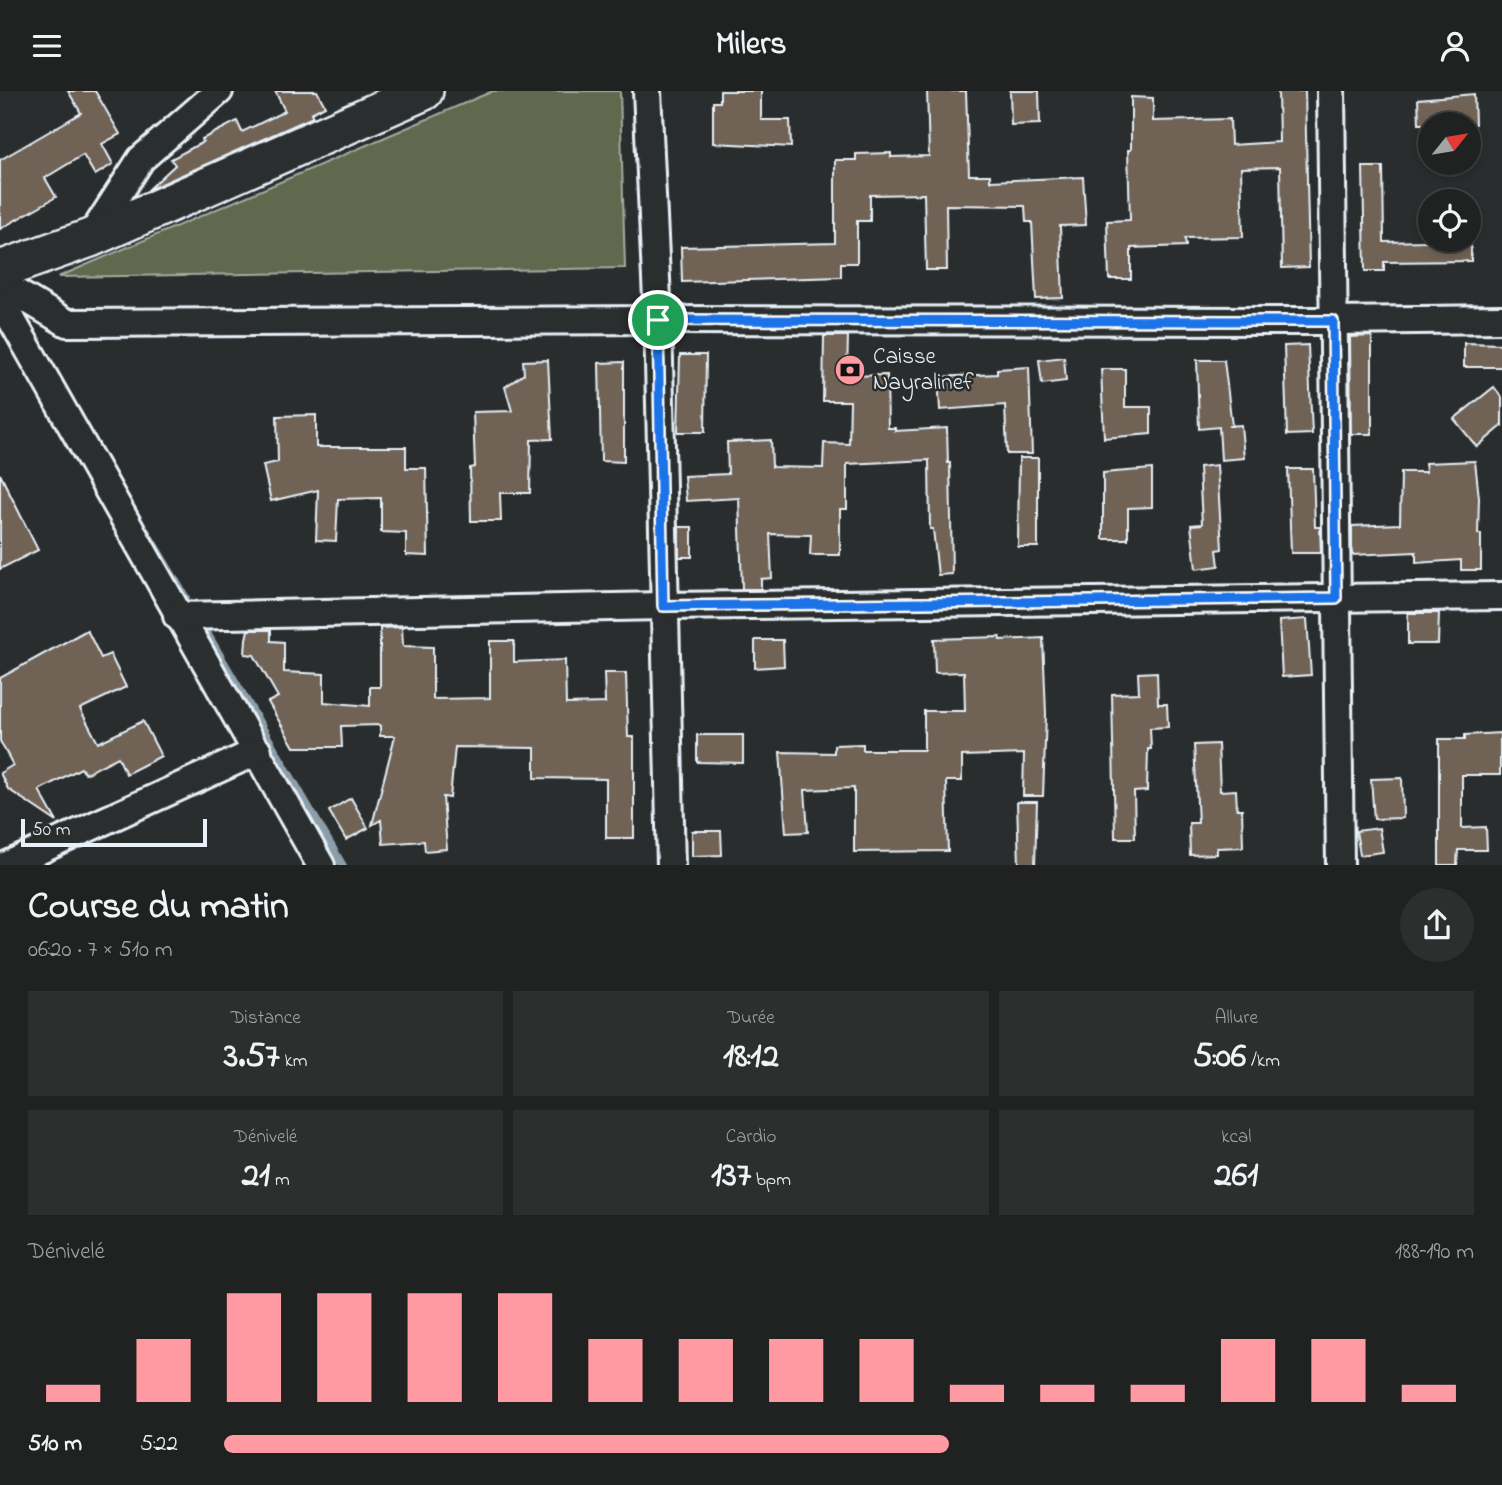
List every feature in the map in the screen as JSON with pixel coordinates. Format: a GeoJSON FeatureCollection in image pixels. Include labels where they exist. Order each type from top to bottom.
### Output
{"type":"FeatureCollection","features":[{"type":"Feature","properties":{"kind":"main road"},"geometry":{"type":"LineString","coordinates":[[0,270],[90,238],[424,91]]}},
{"type":"Feature","properties":{"kind":"street"},"geometry":{"type":"LineString","coordinates":[[90,238],[141,159],[219,91]]}},
{"type":"Feature","properties":{"kind":"street"},"geometry":{"type":"LineString","coordinates":[[647,91],[658,320],[671,865]]}},
{"type":"Feature","properties":{"kind":"street"},"geometry":{"type":"LineString","coordinates":[[1331,91],[1340,865]]}},
{"type":"Feature","properties":{"kind":"street"},"geometry":{"type":"LineString","coordinates":[[0,283],[67,323],[1502,319]]}},
{"type":"Feature","properties":{"kind":"street"},"geometry":{"type":"LineString","coordinates":[[0,299],[320,865]]}},
{"type":"Feature","properties":{"kind":"street"},"geometry":{"type":"LineString","coordinates":[[177,615],[1502,596]]}},
{"type":"Feature","properties":{"kind":"street"},"geometry":{"type":"LineString","coordinates":[[7,865],[258,751]]}},
{"type":"Feature","properties":{"kind":"green space"},"geometry":{"type":"Polygon","coordinates":[[[493,91],[620,91],[625,268],[58,277],[493,91]]]}},
{"type":"Feature","properties":{"kind":"building"},"geometry":{"type":"Polygon","coordinates":[[[68,91],[95,91],[120,134],[102,144],[113,164],[95,175],[83,155],[45,178],[56,197],[0,229],[0,160],[81,113],[68,91]]]}},
{"type":"Feature","properties":{"kind":"building"},"geometry":{"type":"Polygon","coordinates":[[[275,91],[317,91],[325,106],[311,113],[313,117],[148,190],[175,165],[171,159],[203,142],[202,139],[237,121],[242,132],[285,111],[275,91]]]}},
{"type":"Feature","properties":{"kind":"building"},"geometry":{"type":"Polygon","coordinates":[[[720,91],[761,91],[761,120],[790,120],[791,147],[713,143],[713,102],[720,102],[720,91]]]}},
{"type":"Feature","properties":{"kind":"building"},"geometry":{"type":"Polygon","coordinates":[[[927,91],[966,91],[969,175],[990,175],[990,181],[1083,177],[1086,225],[1060,226],[1063,298],[1036,299],[1032,222],[1026,222],[1025,206],[946,205],[947,270],[926,270],[924,194],[870,195],[870,221],[857,221],[857,263],[841,263],[841,277],[682,282],[681,247],[835,243],[835,160],[856,160],[856,154],[929,156],[927,91]]]}},
{"type":"Feature","properties":{"kind":"building"},"geometry":{"type":"Polygon","coordinates":[[[1010,91],[1039,91],[1040,124],[1011,125],[1010,91]]]}},
{"type":"Feature","properties":{"kind":"building"},"geometry":{"type":"Polygon","coordinates":[[[1278,91],[1305,91],[1309,267],[1282,268],[1280,167],[1241,168],[1243,237],[1185,238],[1186,246],[1131,248],[1131,279],[1109,279],[1107,221],[1130,220],[1128,150],[1131,150],[1131,97],[1153,98],[1153,121],[1230,119],[1231,145],[1279,142],[1278,91]]]}},
{"type":"Feature","properties":{"kind":"building"},"geometry":{"type":"Polygon","coordinates":[[[1474,94],[1475,112],[1419,112],[1418,99],[1474,94]]]}},
{"type":"Feature","properties":{"kind":"building"},"geometry":{"type":"Polygon","coordinates":[[[1363,167],[1383,167],[1384,242],[1418,241],[1418,252],[1471,252],[1471,261],[1384,262],[1384,271],[1365,271],[1363,167]]]}},
{"type":"Feature","properties":{"kind":"building"},"geometry":{"type":"Polygon","coordinates":[[[824,336],[848,336],[847,376],[887,375],[888,428],[895,428],[895,431],[947,428],[952,574],[938,575],[933,529],[930,529],[929,460],[847,464],[847,509],[840,509],[840,555],[810,555],[811,535],[770,534],[772,578],[761,579],[761,589],[742,589],[739,498],[686,501],[684,476],[728,474],[727,442],[771,440],[772,467],[823,468],[824,443],[849,444],[850,401],[823,401],[824,336]]]}},
{"type":"Feature","properties":{"kind":"building"},"geometry":{"type":"Polygon","coordinates":[[[1372,336],[1372,434],[1351,434],[1350,337],[1372,336]]]}},
{"type":"Feature","properties":{"kind":"building"},"geometry":{"type":"Polygon","coordinates":[[[1464,343],[1502,344],[1502,367],[1464,367],[1464,343]]]}},
{"type":"Feature","properties":{"kind":"building"},"geometry":{"type":"Polygon","coordinates":[[[1308,345],[1312,434],[1287,435],[1284,346],[1308,345]]]}},
{"type":"Feature","properties":{"kind":"building"},"geometry":{"type":"Polygon","coordinates":[[[680,355],[706,355],[705,432],[678,432],[680,355]]]}},
{"type":"Feature","properties":{"kind":"building"},"geometry":{"type":"Polygon","coordinates":[[[1064,357],[1066,381],[1042,384],[1039,360],[1064,357]]]}},
{"type":"Feature","properties":{"kind":"building"},"geometry":{"type":"Polygon","coordinates":[[[548,360],[552,439],[531,440],[530,493],[500,493],[501,521],[471,521],[470,468],[475,467],[473,412],[512,411],[505,387],[524,374],[523,361],[548,360]]]}},
{"type":"Feature","properties":{"kind":"building"},"geometry":{"type":"Polygon","coordinates":[[[1197,360],[1224,360],[1232,426],[1241,425],[1244,458],[1221,460],[1219,427],[1199,429],[1197,360]]]}},
{"type":"Feature","properties":{"kind":"building"},"geometry":{"type":"Polygon","coordinates":[[[624,362],[624,462],[601,461],[599,363],[624,362]]]}},
{"type":"Feature","properties":{"kind":"building"},"geometry":{"type":"Polygon","coordinates":[[[1029,367],[1032,454],[1007,454],[1005,405],[940,410],[938,377],[997,374],[997,369],[1029,367]]]}},
{"type":"Feature","properties":{"kind":"building"},"geometry":{"type":"Polygon","coordinates":[[[1101,369],[1125,369],[1125,407],[1151,407],[1151,434],[1104,438],[1101,369]]]}},
{"type":"Feature","properties":{"kind":"building"},"geometry":{"type":"Polygon","coordinates":[[[1494,387],[1502,397],[1502,426],[1477,447],[1454,419],[1494,387]]]}},
{"type":"Feature","properties":{"kind":"building"},"geometry":{"type":"Polygon","coordinates":[[[316,415],[316,447],[406,447],[406,468],[426,468],[428,556],[406,555],[406,533],[381,532],[381,498],[338,499],[336,541],[316,540],[318,490],[271,501],[263,465],[278,462],[277,416],[316,415]]]}},
{"type":"Feature","properties":{"kind":"building"},"geometry":{"type":"Polygon","coordinates":[[[1019,458],[1038,458],[1038,547],[1018,547],[1019,458]]]}},
{"type":"Feature","properties":{"kind":"building"},"geometry":{"type":"Polygon","coordinates":[[[1475,461],[1481,570],[1461,570],[1461,560],[1416,563],[1416,552],[1352,555],[1352,526],[1400,524],[1401,472],[1426,472],[1425,463],[1475,461]]]}},
{"type":"Feature","properties":{"kind":"building"},"geometry":{"type":"Polygon","coordinates":[[[1217,465],[1222,549],[1217,550],[1219,566],[1196,569],[1191,525],[1202,524],[1199,467],[1217,465]]]}},
{"type":"Feature","properties":{"kind":"building"},"geometry":{"type":"Polygon","coordinates":[[[1152,469],[1152,507],[1128,508],[1128,539],[1103,539],[1103,473],[1152,469]]]}},
{"type":"Feature","properties":{"kind":"building"},"geometry":{"type":"Polygon","coordinates":[[[1288,469],[1313,469],[1315,527],[1320,527],[1321,553],[1291,553],[1288,469]]]}},
{"type":"Feature","properties":{"kind":"building"},"geometry":{"type":"Polygon","coordinates":[[[0,474],[38,550],[0,569],[0,474]]]}},
{"type":"Feature","properties":{"kind":"building"},"geometry":{"type":"Polygon","coordinates":[[[679,527],[692,527],[692,557],[679,557],[679,527]]]}},
{"type":"Feature","properties":{"kind":"building"},"geometry":{"type":"Polygon","coordinates":[[[1408,613],[1439,613],[1438,644],[1408,644],[1408,613]]]}},
{"type":"Feature","properties":{"kind":"building"},"geometry":{"type":"Polygon","coordinates":[[[1307,619],[1311,675],[1282,677],[1279,621],[1307,619]]]}},
{"type":"Feature","properties":{"kind":"building"},"geometry":{"type":"Polygon","coordinates":[[[402,627],[403,646],[433,647],[433,699],[490,698],[490,641],[514,641],[514,662],[565,660],[566,704],[605,703],[604,673],[626,673],[628,737],[634,737],[634,838],[606,838],[606,779],[535,778],[535,748],[455,747],[450,798],[443,797],[447,849],[425,851],[424,841],[383,844],[381,820],[372,825],[395,736],[380,736],[380,725],[341,726],[342,747],[294,747],[268,702],[278,697],[254,655],[245,654],[246,639],[248,630],[271,630],[271,641],[284,642],[284,672],[324,674],[324,702],[370,706],[370,687],[380,687],[380,628],[402,627]]]}},
{"type":"Feature","properties":{"kind":"building"},"geometry":{"type":"Polygon","coordinates":[[[87,630],[101,658],[110,654],[126,687],[80,709],[98,743],[143,721],[161,756],[126,774],[118,757],[85,774],[81,768],[39,790],[57,822],[8,789],[0,773],[13,765],[0,741],[0,678],[87,630]]]}},
{"type":"Feature","properties":{"kind":"building"},"geometry":{"type":"Polygon","coordinates":[[[1000,637],[1000,640],[1043,638],[1046,714],[1043,796],[1023,796],[1024,754],[962,756],[962,781],[946,781],[948,851],[854,852],[854,788],[805,790],[808,832],[786,833],[780,752],[834,753],[834,745],[863,744],[863,750],[924,750],[924,711],[965,711],[964,672],[935,673],[934,639],[1000,637]]]}},
{"type":"Feature","properties":{"kind":"building"},"geometry":{"type":"Polygon","coordinates":[[[755,640],[783,640],[784,666],[755,668],[755,640]]]}},
{"type":"Feature","properties":{"kind":"building"},"geometry":{"type":"Polygon","coordinates":[[[1157,672],[1158,704],[1167,704],[1168,727],[1150,728],[1147,791],[1134,792],[1135,838],[1115,838],[1112,694],[1139,693],[1138,673],[1157,672]]]}},
{"type":"Feature","properties":{"kind":"building"},"geometry":{"type":"Polygon","coordinates":[[[1500,733],[1500,775],[1462,775],[1462,828],[1486,827],[1487,850],[1458,850],[1457,865],[1439,865],[1439,739],[1465,739],[1465,735],[1500,733]]]}},
{"type":"Feature","properties":{"kind":"building"},"geometry":{"type":"Polygon","coordinates":[[[697,735],[743,735],[743,763],[697,762],[697,735]]]}},
{"type":"Feature","properties":{"kind":"building"},"geometry":{"type":"Polygon","coordinates":[[[1218,744],[1220,791],[1236,790],[1237,809],[1242,809],[1243,847],[1217,848],[1217,854],[1190,855],[1189,823],[1198,823],[1194,745],[1218,744]]]}},
{"type":"Feature","properties":{"kind":"building"},"geometry":{"type":"Polygon","coordinates":[[[1402,778],[1403,818],[1374,819],[1371,779],[1402,778]]]}},
{"type":"Feature","properties":{"kind":"building"},"geometry":{"type":"Polygon","coordinates":[[[351,798],[368,828],[346,840],[329,811],[351,798]]]}},
{"type":"Feature","properties":{"kind":"building"},"geometry":{"type":"Polygon","coordinates":[[[1017,802],[1037,802],[1035,865],[1019,865],[1017,802]]]}},
{"type":"Feature","properties":{"kind":"building"},"geometry":{"type":"Polygon","coordinates":[[[1379,828],[1383,852],[1360,855],[1356,831],[1379,828]]]}},
{"type":"Feature","properties":{"kind":"building"},"geometry":{"type":"Polygon","coordinates":[[[692,831],[721,831],[722,855],[692,856],[692,831]]]}},
{"type":"Feature","properties":{"kind":"waterway"},"geometry":{"type":"LineString","coordinates":[[146,531],[186,598]]}},
{"type":"Feature","properties":{"kind":"waterway"},"geometry":{"type":"LineString","coordinates":[[204,628],[342,865]]}},
{"type":"Feature","properties":{"kind":"place","name":"Caisse Nayralinef"},"geometry":{"type":"Point","coordinates":[850,370]}},
{"type":"Feature","properties":{"kind":"route"},"geometry":{"type":"LineString","coordinates":[[658,320],[1333,321],[1336,598],[663,606],[658,320]]}}]}
